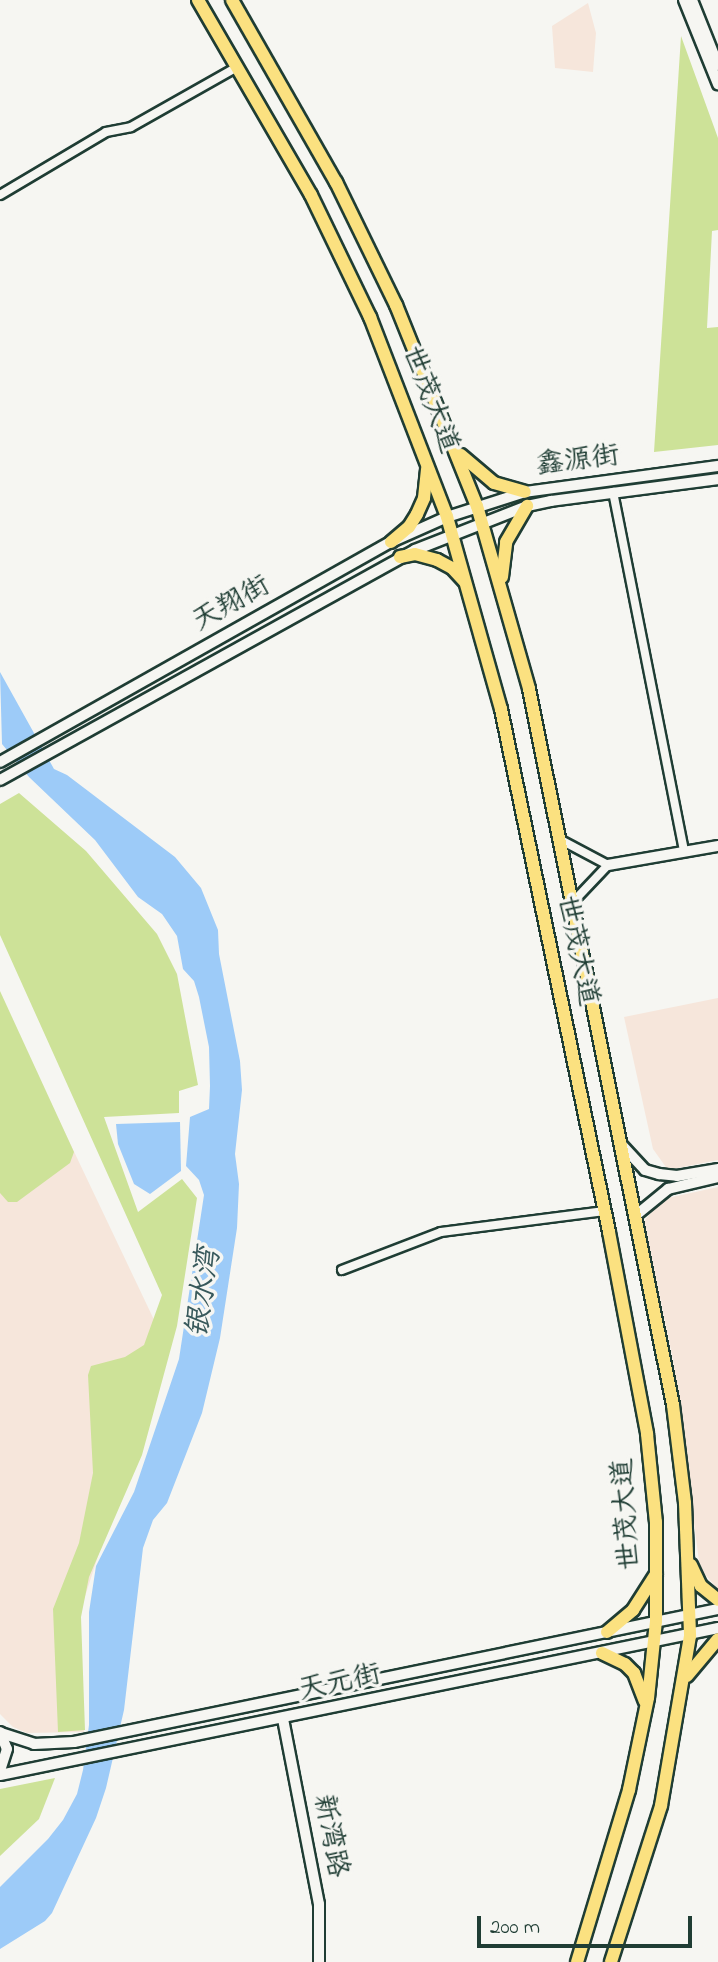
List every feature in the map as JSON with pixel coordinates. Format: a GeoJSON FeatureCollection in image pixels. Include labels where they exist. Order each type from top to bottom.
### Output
{"type":"FeatureCollection","features":[{"type":"Feature","properties":{"kind":"main road","name":"世茂大道"},"geometry":{"type":"LineString","coordinates":[[198,0],[311,195],[364,305],[422,448],[453,534],[501,709],[605,1211],[647,1434],[656,1522],[656,1621],[646,1709],[629,1790],[577,1962]]}},
{"type":"Feature","properties":{"kind":"main road","name":"世茂大道"},"geometry":{"type":"LineString","coordinates":[[232,0],[337,181],[396,305],[477,506],[528,689],[673,1405],[685,1503],[690,1636],[661,1806],[611,1962]]}},
{"type":"Feature","properties":{"kind":"main road"},"geometry":{"type":"LineString","coordinates":[[684,0],[718,84]]}},
{"type":"Feature","properties":{"kind":"main road"},"geometry":{"type":"LineString","coordinates":[[692,0],[718,65]]}},
{"type":"Feature","properties":{"kind":"main road"},"geometry":{"type":"LineString","coordinates":[[391,542],[409,527],[424,498],[427,466],[422,448]]}},
{"type":"Feature","properties":{"kind":"main road"},"geometry":{"type":"LineString","coordinates":[[454,448],[481,475],[505,488],[526,492]]}},
{"type":"Feature","properties":{"kind":"main road","name":"鑫源街"},"geometry":{"type":"LineString","coordinates":[[447,517],[526,492],[718,466]]}},
{"type":"Feature","properties":{"kind":"main road","name":"鑫源街"},"geometry":{"type":"LineString","coordinates":[[453,534],[527,506],[718,479]]}},
{"type":"Feature","properties":{"kind":"main road"},"geometry":{"type":"LineString","coordinates":[[501,588],[506,542],[527,506]]}},
{"type":"Feature","properties":{"kind":"main road","name":"天翔街"},"geometry":{"type":"LineString","coordinates":[[0,762],[391,542],[447,517]]}},
{"type":"Feature","properties":{"kind":"main road","name":"天翔街"},"geometry":{"type":"LineString","coordinates":[[1,780],[400,557],[453,534]]}},
{"type":"Feature","properties":{"kind":"main road"},"geometry":{"type":"LineString","coordinates":[[400,557],[415,554],[452,568],[464,580],[471,597]]}},
{"type":"Feature","properties":{"kind":"main road"},"geometry":{"type":"LineString","coordinates":[[608,865],[718,846]]}},
{"type":"Feature","properties":{"kind":"main road"},"geometry":{"type":"LineString","coordinates":[[619,1142],[645,1170],[659,1174],[677,1176],[718,1169]]}},
{"type":"Feature","properties":{"kind":"main road"},"geometry":{"type":"LineString","coordinates":[[635,1216],[668,1189],[718,1177]]}},
{"type":"Feature","properties":{"kind":"main road"},"geometry":{"type":"LineString","coordinates":[[687,1551],[701,1586],[718,1600]]}},
{"type":"Feature","properties":{"kind":"main road"},"geometry":{"type":"LineString","coordinates":[[607,1632],[633,1610],[656,1573]]}},
{"type":"Feature","properties":{"kind":"main road","name":"天元街"},"geometry":{"type":"LineString","coordinates":[[1,1733],[34,1744],[74,1742],[718,1609]]}},
{"type":"Feature","properties":{"kind":"main road","name":"天元街"},"geometry":{"type":"LineString","coordinates":[[0,1773],[283,1719],[718,1628]]}},
{"type":"Feature","properties":{"kind":"main road"},"geometry":{"type":"LineString","coordinates":[[683,1682],[701,1655],[718,1639]]}},
{"type":"Feature","properties":{"kind":"main road"},"geometry":{"type":"LineString","coordinates":[[602,1653],[625,1664],[634,1673],[641,1684],[646,1709]]}},
{"type":"Feature","properties":{"kind":"main road","name":"新湾路"},"geometry":{"type":"LineString","coordinates":[[283,1719],[319,1904],[319,1962]]}},
{"type":"Feature","properties":{"kind":"main road"},"geometry":{"type":"LineString","coordinates":[[0,1773],[7,1749],[1,1733]]}},
{"type":"Feature","properties":{"kind":"street"},"geometry":{"type":"LineString","coordinates":[[0,195],[106,132],[131,127],[237,67]]}},
{"type":"Feature","properties":{"kind":"street"},"geometry":{"type":"LineString","coordinates":[[613,492],[684,852]]}},
{"type":"Feature","properties":{"kind":"street"},"geometry":{"type":"LineString","coordinates":[[559,839],[608,865],[572,903]]}},
{"type":"Feature","properties":{"kind":"street"},"geometry":{"type":"LineString","coordinates":[[342,1270],[441,1232],[605,1211]]}},
{"type":"Feature","properties":{"kind":"shaded area"},"geometry":{"type":"Polygon","coordinates":[[[588,3],[596,33],[593,72],[555,68],[552,26],[588,3]]]}},
{"type":"Feature","properties":{"kind":"shaded area"},"geometry":{"type":"Polygon","coordinates":[[[0,996],[166,1345],[80,1612],[84,1732],[27,1733],[13,1727],[0,1714],[0,996]]]}},
{"type":"Feature","properties":{"kind":"shaded area"},"geometry":{"type":"Polygon","coordinates":[[[718,998],[718,1160],[668,1170],[653,1149],[624,1017],[718,998]]]}},
{"type":"Feature","properties":{"kind":"shaded area"},"geometry":{"type":"Polygon","coordinates":[[[718,1187],[718,1589],[700,1569],[673,1360],[644,1221],[663,1199],[718,1187]]]}},
{"type":"Feature","properties":{"kind":"green space"},"geometry":{"type":"Polygon","coordinates":[[[681,36],[718,138],[718,230],[712,231],[707,328],[718,327],[718,445],[654,452],[681,36]]]}},
{"type":"Feature","properties":{"kind":"green space"},"geometry":{"type":"Polygon","coordinates":[[[19,793],[86,851],[157,934],[177,974],[198,1085],[179,1091],[179,1113],[104,1117],[138,1212],[182,1179],[197,1198],[177,1326],[142,1455],[89,1577],[81,1617],[85,1730],[58,1732],[53,1609],[79,1543],[93,1473],[88,1375],[91,1366],[125,1357],[144,1345],[162,1295],[0,935],[0,804],[19,793]]]}},
{"type":"Feature","properties":{"kind":"green space"},"geometry":{"type":"Polygon","coordinates":[[[0,991],[74,1152],[70,1163],[17,1202],[8,1202],[0,1193],[0,991]]]}},
{"type":"Feature","properties":{"kind":"green space"},"geometry":{"type":"Polygon","coordinates":[[[55,1778],[39,1819],[0,1856],[0,1789],[55,1778]]]}},
{"type":"Feature","properties":{"kind":"water","name":"银水湾"},"geometry":{"type":"Polygon","coordinates":[[[0,672],[54,769],[67,775],[175,857],[201,888],[218,930],[219,954],[240,1061],[242,1090],[235,1154],[239,1184],[237,1228],[220,1338],[202,1413],[167,1503],[153,1520],[143,1548],[124,1710],[106,1788],[96,1818],[52,1913],[45,1921],[0,1949],[0,1887],[63,1820],[77,1794],[83,1770],[89,1725],[89,1612],[96,1566],[134,1492],[179,1359],[204,1195],[199,1180],[186,1166],[190,1117],[209,1109],[210,1086],[209,1047],[199,997],[194,981],[183,969],[177,936],[162,914],[138,897],[95,840],[29,777],[2,744],[0,672]]]}},
{"type":"Feature","properties":{"kind":"water"},"geometry":{"type":"Polygon","coordinates":[[[180,1122],[181,1171],[150,1194],[134,1184],[118,1144],[116,1124],[180,1122]]]}}]}
